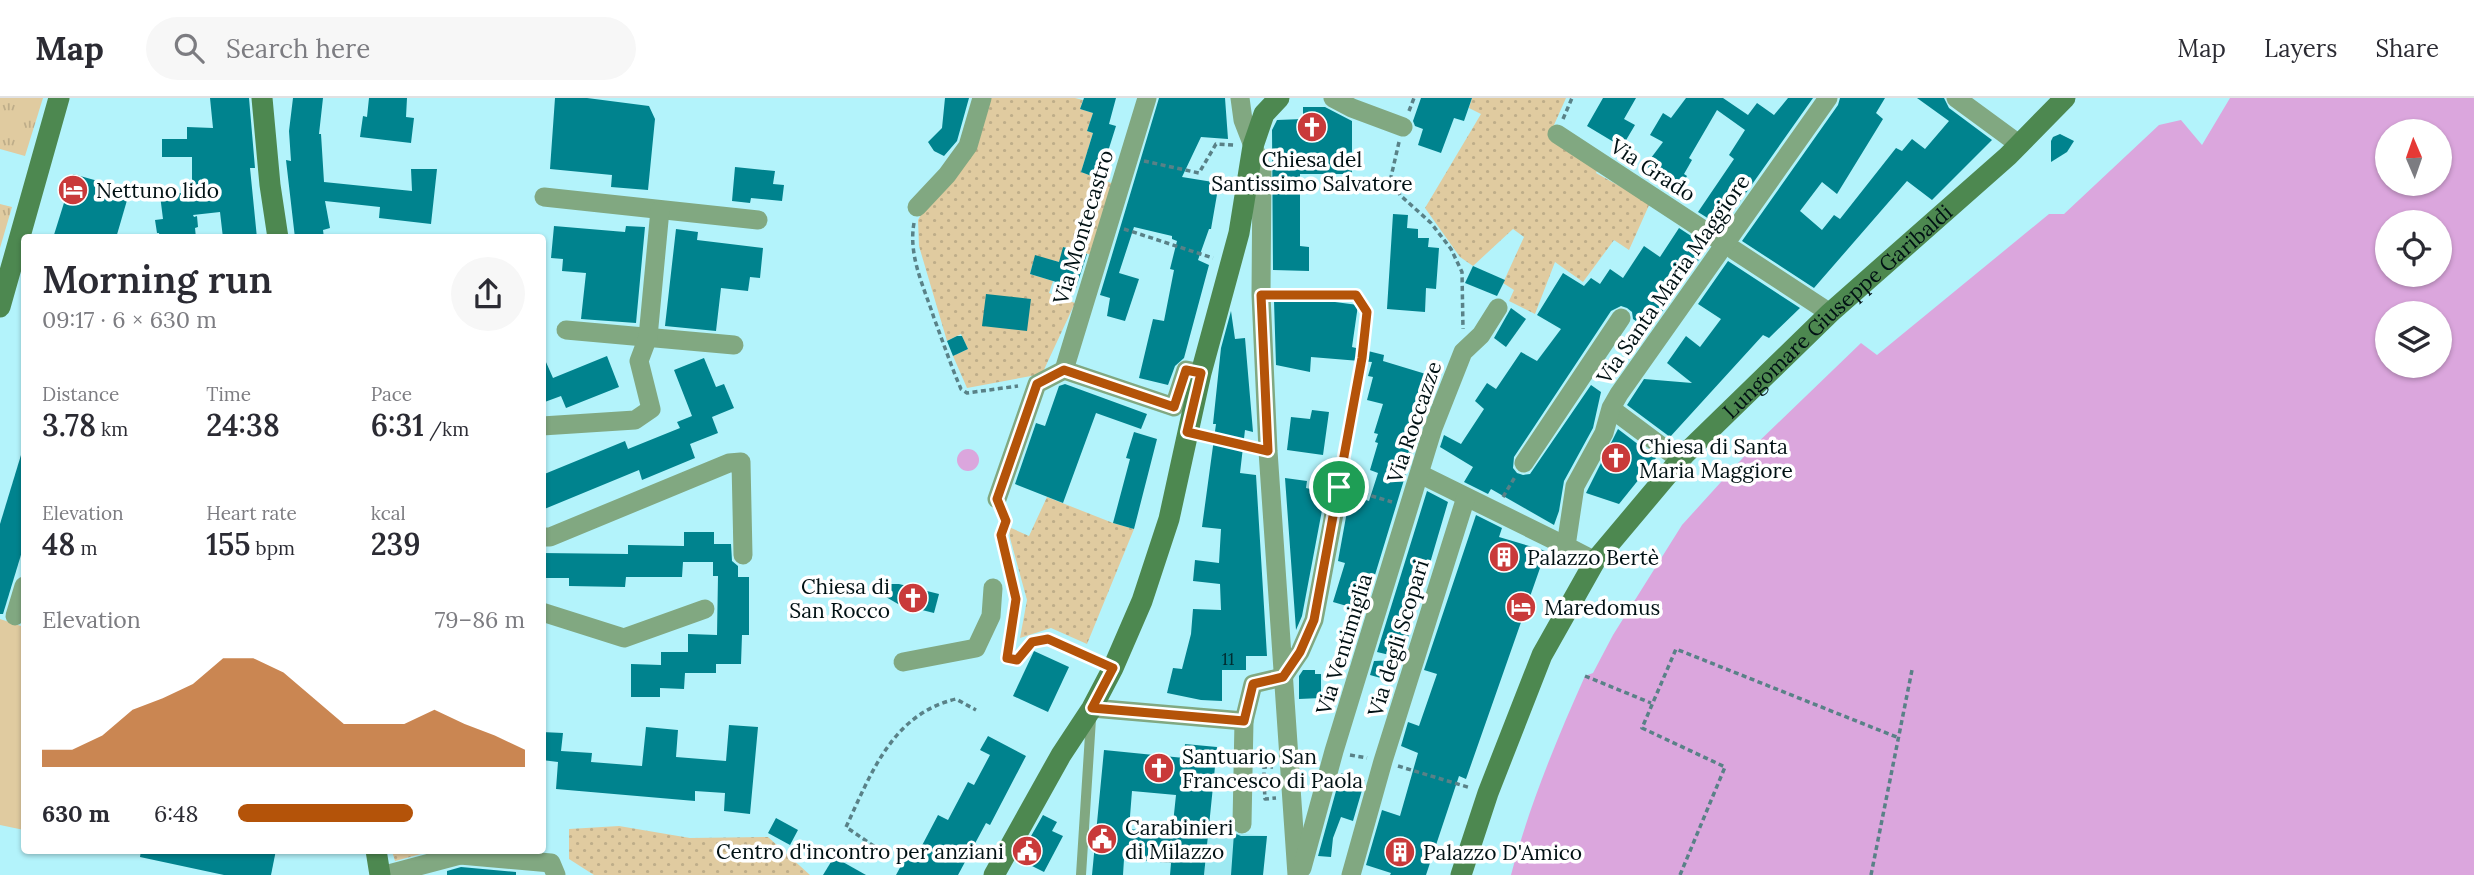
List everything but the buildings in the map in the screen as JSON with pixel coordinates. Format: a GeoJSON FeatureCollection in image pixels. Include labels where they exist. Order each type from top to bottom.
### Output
{"type":"FeatureCollection","features":[{"type":"Feature","properties":{"kind":"street"},"geometry":{"type":"LineString","coordinates":[[0,307],[59,98]]}},
{"type":"Feature","properties":{"kind":"street"},"geometry":{"type":"LineString","coordinates":[[262,98],[270,185],[278,234]]}},
{"type":"Feature","properties":{"kind":"street"},"geometry":{"type":"LineString","coordinates":[[273,98],[279,234]]}},
{"type":"Feature","properties":{"kind":"street"},"geometry":{"type":"LineString","coordinates":[[917,207],[947,175],[968,146],[982,98]]}},
{"type":"Feature","properties":{"kind":"street","name":"Via Montecastro"},"geometry":{"type":"LineString","coordinates":[[1064,370],[1146,98]]}},
{"type":"Feature","properties":{"kind":"street"},"geometry":{"type":"LineString","coordinates":[[1240,98],[1242,120],[1262,169],[1261,295],[1268,451],[1298,875]]}},
{"type":"Feature","properties":{"kind":"street"},"geometry":{"type":"LineString","coordinates":[[994,875],[1061,755],[1092,708],[1142,601],[1169,519],[1201,373],[1239,233],[1253,146],[1264,114],[1279,98]]}},
{"type":"Feature","properties":{"kind":"street"},"geometry":{"type":"LineString","coordinates":[[1333,98],[1404,127]]}},
{"type":"Feature","properties":{"kind":"street","name":"Via Santa Maria Maggiore"},"geometry":{"type":"LineString","coordinates":[[1566,547],[1575,486],[1604,433],[1619,394],[1730,247],[1829,98]]}},
{"type":"Feature","properties":{"kind":"street"},"geometry":{"type":"LineString","coordinates":[[1956,98],[2020,145]]}},
{"type":"Feature","properties":{"kind":"street","name":"Lungomare Giuseppe Garibaldi"},"geometry":{"type":"LineString","coordinates":[[1461,875],[1488,793],[1542,654],[1595,561],[1680,460],[1829,313],[2020,145],[2065,98]]}},
{"type":"Feature","properties":{"kind":"street","name":"Via Grado"},"geometry":{"type":"LineString","coordinates":[[1557,134],[1829,313]]}},
{"type":"Feature","properties":{"kind":"street"},"geometry":{"type":"LineString","coordinates":[[544,197],[758,220]]}},
{"type":"Feature","properties":{"kind":"street"},"geometry":{"type":"LineString","coordinates":[[546,426],[635,420],[651,410],[639,361],[648,337],[660,209]]}},
{"type":"Feature","properties":{"kind":"street","name":"Via Roccazze"},"geometry":{"type":"LineString","coordinates":[[1409,507],[1433,428],[1463,352],[1481,335],[1498,307]]}},
{"type":"Feature","properties":{"kind":"street"},"geometry":{"type":"LineString","coordinates":[[1524,463],[1621,318]]}},
{"type":"Feature","properties":{"kind":"street"},"geometry":{"type":"LineString","coordinates":[[566,330],[734,345]]}},
{"type":"Feature","properties":{"kind":"street"},"geometry":{"type":"LineString","coordinates":[[997,499],[1037,384],[1064,370],[1174,407],[1186,370],[1201,373]]}},
{"type":"Feature","properties":{"kind":"street"},"geometry":{"type":"LineString","coordinates":[[1618,413],[1680,460]]}},
{"type":"Feature","properties":{"kind":"street"},"geometry":{"type":"LineString","coordinates":[[546,537],[729,463],[740,462],[743,555]]}},
{"type":"Feature","properties":{"kind":"street"},"geometry":{"type":"LineString","coordinates":[[1424,476],[1595,561]]}},
{"type":"Feature","properties":{"kind":"street"},"geometry":{"type":"LineString","coordinates":[[1242,824],[1244,721],[1253,684],[1283,677],[1300,652],[1314,620],[1339,487]]}},
{"type":"Feature","properties":{"kind":"street","name":"Via degli Scopari"},"geometry":{"type":"LineString","coordinates":[[1351,875],[1383,761],[1466,497]]}},
{"type":"Feature","properties":{"kind":"street","name":"Via Ventimiglia"},"geometry":{"type":"LineString","coordinates":[[1298,875],[1409,507]]}},
{"type":"Feature","properties":{"kind":"street"},"geometry":{"type":"LineString","coordinates":[[904,662],[976,648],[991,617],[993,588]]}},
{"type":"Feature","properties":{"kind":"street"},"geometry":{"type":"LineString","coordinates":[[15,616],[21,596]]}},
{"type":"Feature","properties":{"kind":"street"},"geometry":{"type":"LineString","coordinates":[[546,613],[624,638],[705,609]]}},
{"type":"Feature","properties":{"kind":"street"},"geometry":{"type":"LineString","coordinates":[[1092,708],[1244,721]]}},
{"type":"Feature","properties":{"kind":"street"},"geometry":{"type":"LineString","coordinates":[[377,854],[382,875],[456,854]]}},
{"type":"Feature","properties":{"kind":"street"},"geometry":{"type":"LineString","coordinates":[[468,854],[551,863],[556,875]]}},
{"type":"Feature","properties":{"kind":"lane"},"geometry":{"type":"LineString","coordinates":[[1081,875],[1092,708]]}},
{"type":"Feature","properties":{"kind":"path","name":"Via Roccazze"},"geometry":{"type":"LineString","coordinates":[[1414,98],[1391,177],[1400,195],[1431,223],[1451,249],[1462,272],[1463,352]]}},
{"type":"Feature","properties":{"kind":"path"},"geometry":{"type":"LineString","coordinates":[[1128,158],[1199,173],[1216,144],[1253,146]]}},
{"type":"Feature","properties":{"kind":"path"},"geometry":{"type":"LineString","coordinates":[[917,207],[912,235],[919,279],[942,346],[961,389],[967,393],[1037,384]]}},
{"type":"Feature","properties":{"kind":"path"},"geometry":{"type":"LineString","coordinates":[[1108,224],[1229,263]]}},
{"type":"Feature","properties":{"kind":"path"},"geometry":{"type":"LineString","coordinates":[[1261,295],[1356,295],[1367,312],[1339,487],[1409,507]]}},
{"type":"Feature","properties":{"kind":"path"},"geometry":{"type":"LineString","coordinates":[[1187,432],[1268,451]]}},
{"type":"Feature","properties":{"kind":"path"},"geometry":{"type":"LineString","coordinates":[[1495,511],[1524,463]]}},
{"type":"Feature","properties":{"kind":"path"},"geometry":{"type":"LineString","coordinates":[[997,499],[1006,521],[1001,535],[1016,599],[1007,658],[1017,660],[1032,642],[1048,639],[1113,668]]}},
{"type":"Feature","properties":{"kind":"path"},"geometry":{"type":"LineString","coordinates":[[1680,875],[1725,767],[1642,728],[1676,649],[1899,738]]}},
{"type":"Feature","properties":{"kind":"path"},"geometry":{"type":"LineString","coordinates":[[1871,875],[1912,670]]}},
{"type":"Feature","properties":{"kind":"path"},"geometry":{"type":"LineString","coordinates":[[1585,676],[1651,703]]}},
{"type":"Feature","properties":{"kind":"path"},"geometry":{"type":"LineString","coordinates":[[881,851],[846,827],[879,757],[908,723],[937,703],[956,699],[976,710]]}},
{"type":"Feature","properties":{"kind":"path"},"geometry":{"type":"LineString","coordinates":[[1334,751],[1383,761],[1488,793]]}},
{"type":"Feature","properties":{"kind":"path"},"geometry":{"type":"LineString","coordinates":[[1243,781],[1264,781],[1264,767],[1289,767]]}},
{"type":"Feature","properties":{"kind":"shaded area"},"geometry":{"type":"Polygon","coordinates":[[[2230,98],[2474,98],[2474,875],[1511,875],[1544,774],[1585,676],[1593,673],[1613,635],[1682,525],[1750,450],[1861,343],[1877,355],[2049,214],[2064,214],[2159,125],[2181,120],[2202,145],[2230,98]]]}},
{"type":"Feature","properties":{"kind":"shaded area"},"geometry":{"type":"Polygon","coordinates":[[[968,449],[976,452],[979,460],[976,468],[968,471],[960,468],[957,460],[960,452],[968,449]]]}},
{"type":"Feature","properties":{"kind":"shaded area"},"geometry":{"type":"Polygon","coordinates":[[[1209,831],[1267,836],[1263,875],[1204,875],[1209,831]]]}},
{"type":"Feature","properties":{"kind":"green space"},"geometry":{"type":"Polygon","coordinates":[[[0,98],[43,98],[25,156],[0,149],[0,98]]]}},
{"type":"Feature","properties":{"kind":"green space"},"geometry":{"type":"Polygon","coordinates":[[[988,98],[1083,100],[1080,109],[1093,113],[1087,131],[1093,133],[1081,172],[1114,184],[1092,255],[1064,247],[1059,262],[1035,256],[1030,274],[1053,281],[1049,293],[1075,303],[1042,374],[967,388],[953,356],[968,349],[961,334],[947,341],[919,246],[918,220],[988,98]]]}},
{"type":"Feature","properties":{"kind":"green space"},"geometry":{"type":"Polygon","coordinates":[[[1472,98],[1566,98],[1550,134],[1599,166],[1596,173],[1650,203],[1629,250],[1614,240],[1583,282],[1555,262],[1535,314],[1509,301],[1514,290],[1503,283],[1524,237],[1513,229],[1473,266],[1460,257],[1425,208],[1481,114],[1469,108],[1472,98]]]}},
{"type":"Feature","properties":{"kind":"green space"},"geometry":{"type":"Polygon","coordinates":[[[0,204],[12,207],[0,248],[0,204]]]}},
{"type":"Feature","properties":{"kind":"green space"},"geometry":{"type":"Polygon","coordinates":[[[1047,497],[1134,529],[1087,644],[1051,628],[1020,638],[1027,600],[1009,527],[1029,536],[1047,497]]]}},
{"type":"Feature","properties":{"kind":"green space"},"geometry":{"type":"Polygon","coordinates":[[[0,619],[21,626],[21,829],[0,825],[0,619]]]}},
{"type":"Feature","properties":{"kind":"green space"},"geometry":{"type":"Polygon","coordinates":[[[619,826],[690,838],[768,837],[810,875],[594,875],[569,859],[569,829],[619,826]]]}},
{"type":"Feature","properties":{"kind":"green space"},"geometry":{"type":"Polygon","coordinates":[[[393,854],[421,854],[395,861],[393,854]]]}},
{"type":"Feature","properties":{"kind":"place","name":"Chiesa del Santissimo Salvatore"},"geometry":{"type":"Point","coordinates":[1312,127]}},
{"type":"Feature","properties":{"kind":"place","name":"Nettuno lido"},"geometry":{"type":"Point","coordinates":[73,190]}},
{"type":"Feature","properties":{"kind":"place","name":"Chiesa di Santa Maria Maggiore"},"geometry":{"type":"Point","coordinates":[1616,458]}},
{"type":"Feature","properties":{"kind":"place","name":"Palazzo Bertè"},"geometry":{"type":"Point","coordinates":[1504,557]}},
{"type":"Feature","properties":{"kind":"place","name":"Chiesa di San Rocco"},"geometry":{"type":"Point","coordinates":[913,598]}},
{"type":"Feature","properties":{"kind":"place","name":"Maredomus"},"geometry":{"type":"Point","coordinates":[1521,607]}},
{"type":"Feature","properties":{"kind":"place","name":"Santuario San Francesco di Paola"},"geometry":{"type":"Point","coordinates":[1159,768]}},
{"type":"Feature","properties":{"kind":"place","name":"Carabinieri di Milazzo"},"geometry":{"type":"Point","coordinates":[1102,839]}},
{"type":"Feature","properties":{"kind":"place","name":"Centro d'incontro per anziani"},"geometry":{"type":"Point","coordinates":[1027,851]}},
{"type":"Feature","properties":{"kind":"place","name":"Palazzo D'Amico"},"geometry":{"type":"Point","coordinates":[1400,852]}},
{"type":"Feature","properties":{"kind":"route"},"geometry":{"type":"LineString","coordinates":[[1261,295],[1356,295],[1367,312],[1362,358],[1339,487],[1314,620],[1300,652],[1283,677],[1253,684],[1244,721],[1092,708],[1113,668],[1048,639],[1032,642],[1017,660],[1007,658],[1016,599],[1001,535],[1006,521],[997,499],[1037,384],[1051,376],[1064,370],[1174,407],[1186,370],[1201,373],[1187,432],[1268,451],[1261,295]]}}]}
